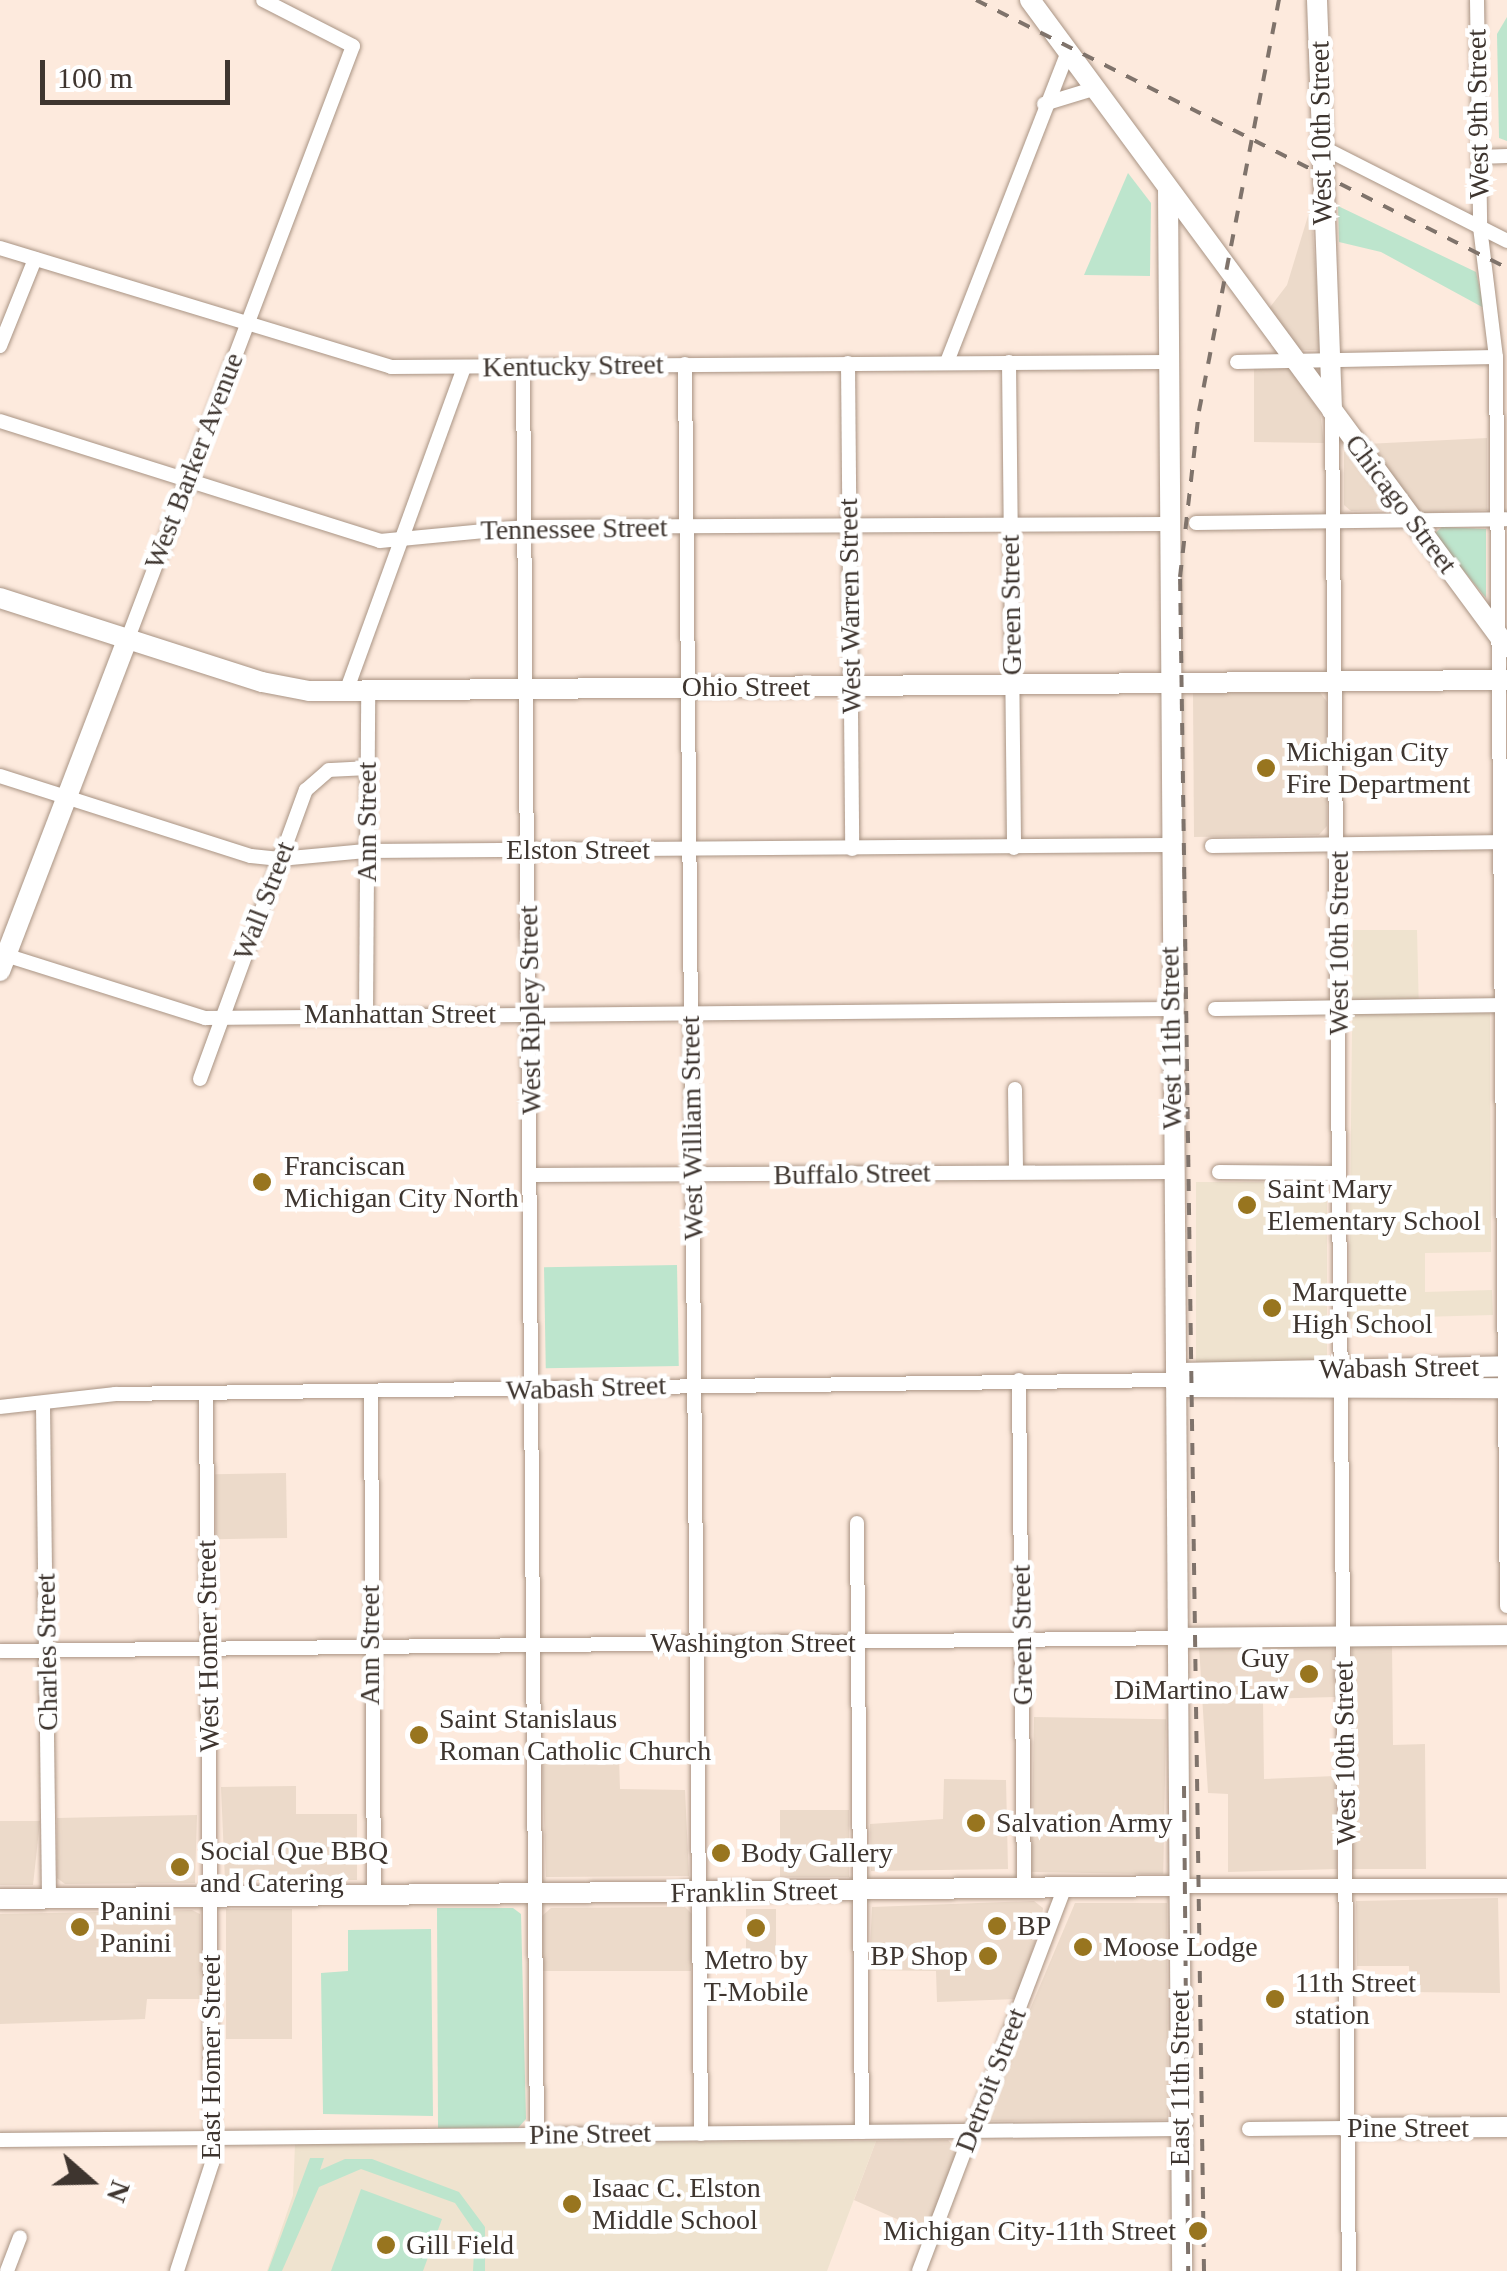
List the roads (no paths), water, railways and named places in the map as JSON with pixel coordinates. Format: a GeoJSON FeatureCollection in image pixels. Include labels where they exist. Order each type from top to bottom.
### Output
{"type":"FeatureCollection","features":[{"type":"Feature","properties":{"kind":"street","name":"West Barker Avenue"},"geometry":{"type":"LineString","coordinates":[[2,960],[68,798],[352,46],[263,0]]}},
{"type":"Feature","properties":{"kind":"street","name":"Chicago Street"},"geometry":{"type":"LineString","coordinates":[[1030,0],[1168,190],[1278,331],[1294,362],[1416,519],[1503,642]]}},
{"type":"Feature","properties":{"kind":"street","name":"West 10th Street"},"geometry":{"type":"LineString","coordinates":[[1318,0],[1335,520],[1340,845],[1338,1173],[1349,2271]]}},
{"type":"Feature","properties":{"kind":"street","name":"West 9th Street"},"geometry":{"type":"LineString","coordinates":[[1477,0],[1480,227],[1496,356],[1502,519],[1507,1606]]}},
{"type":"Feature","properties":{"kind":"street"},"geometry":{"type":"LineString","coordinates":[[947,362],[1044,104],[1067,55]]}},
{"type":"Feature","properties":{"kind":"street"},"geometry":{"type":"LineString","coordinates":[[1044,104],[1093,88]]}},
{"type":"Feature","properties":{"kind":"street"},"geometry":{"type":"LineString","coordinates":[[1320,146],[1507,240]]}},
{"type":"Feature","properties":{"kind":"street"},"geometry":{"type":"LineString","coordinates":[[1479,157],[1507,156]]}},
{"type":"Feature","properties":{"kind":"street","name":"West 11th Street"},"geometry":{"type":"LineString","coordinates":[[1168,190],[1164,362],[1179,1886]]}},
{"type":"Feature","properties":{"kind":"street","name":"Kentucky Street"},"geometry":{"type":"LineString","coordinates":[[0,248],[391,366],[1164,362]]}},
{"type":"Feature","properties":{"kind":"street"},"geometry":{"type":"LineString","coordinates":[[0,346],[35,259]]}},
{"type":"Feature","properties":{"kind":"street"},"geometry":{"type":"LineString","coordinates":[[1237,362],[1496,356]]}},
{"type":"Feature","properties":{"kind":"street","name":"Green Street"},"geometry":{"type":"LineString","coordinates":[[1009,362],[1014,848]]}},
{"type":"Feature","properties":{"kind":"street","name":"West Warren Street"},"geometry":{"type":"LineString","coordinates":[[848,363],[852,849]]}},
{"type":"Feature","properties":{"kind":"street","name":"West William Street"},"geometry":{"type":"LineString","coordinates":[[685,364],[696,1892],[702,2134]]}},
{"type":"Feature","properties":{"kind":"street","name":"West Ripley Street"},"geometry":{"type":"LineString","coordinates":[[523,366],[537,2135]]}},
{"type":"Feature","properties":{"kind":"street"},"geometry":{"type":"LineString","coordinates":[[357,690],[464,368]]}},
{"type":"Feature","properties":{"kind":"street","name":"Tennessee Street"},"geometry":{"type":"LineString","coordinates":[[0,421],[380,540],[406,534],[526,527],[1167,524]]}},
{"type":"Feature","properties":{"kind":"street"},"geometry":{"type":"LineString","coordinates":[[1196,523],[1502,519]]}},
{"type":"Feature","properties":{"kind":"street","name":"Ohio Street"},"geometry":{"type":"LineString","coordinates":[[0,598],[262,682],[357,690],[1168,686],[1504,680]]}},
{"type":"Feature","properties":{"kind":"street","name":"Ann Street"},"geometry":{"type":"LineString","coordinates":[[357,690],[367,768],[366,1014]]}},
{"type":"Feature","properties":{"kind":"street","name":"Wall Street"},"geometry":{"type":"LineString","coordinates":[[200,1079],[280,858],[314,778],[328,770],[367,768]]}},
{"type":"Feature","properties":{"kind":"street","name":"Elston Street"},"geometry":{"type":"LineString","coordinates":[[0,776],[251,856],[280,858],[366,851],[1169,845]]}},
{"type":"Feature","properties":{"kind":"street"},"geometry":{"type":"LineString","coordinates":[[1212,846],[1504,842]]}},
{"type":"Feature","properties":{"kind":"street","name":"Manhattan Street"},"geometry":{"type":"LineString","coordinates":[[2,960],[205,1018],[1171,1010]]}},
{"type":"Feature","properties":{"kind":"street"},"geometry":{"type":"LineString","coordinates":[[1214,1009],[1505,1005]]}},
{"type":"Feature","properties":{"kind":"street"},"geometry":{"type":"LineString","coordinates":[[1015,1089],[1016,1171]]}},
{"type":"Feature","properties":{"kind":"street","name":"Buffalo Street"},"geometry":{"type":"LineString","coordinates":[[532,1175],[1172,1172]]}},
{"type":"Feature","properties":{"kind":"street"},"geometry":{"type":"LineString","coordinates":[[1219,1172],[1338,1173]]}},
{"type":"Feature","properties":{"kind":"street","name":"Wabash Street"},"geometry":{"type":"LineString","coordinates":[[0,1407],[42,1406],[115,1394],[371,1394],[1019,1380],[1173,1380],[1180,1387],[1342,1378],[1506,1377]]}},
{"type":"Feature","properties":{"kind":"street","name":"Green Street"},"geometry":{"type":"LineString","coordinates":[[1019,1380],[1024,1889]]}},
{"type":"Feature","properties":{"kind":"street","name":"Ann Street"},"geometry":{"type":"LineString","coordinates":[[371,1394],[369,1646],[374,1895]]}},
{"type":"Feature","properties":{"kind":"street","name":"West Homer Street"},"geometry":{"type":"LineString","coordinates":[[206,1396],[211,1896]]}},
{"type":"Feature","properties":{"kind":"street","name":"Charles Street"},"geometry":{"type":"LineString","coordinates":[[42,1406],[49,1898]]}},
{"type":"Feature","properties":{"kind":"street"},"geometry":{"type":"LineString","coordinates":[[857,1523],[862,2132]]}},
{"type":"Feature","properties":{"kind":"street","name":"Washington Street"},"geometry":{"type":"LineString","coordinates":[[0,1651],[1507,1635]]}},
{"type":"Feature","properties":{"kind":"street","name":"East 11th Street"},"geometry":{"type":"LineString","coordinates":[[1179,1886],[1182,2271]]}},
{"type":"Feature","properties":{"kind":"street","name":"Franklin Street"},"geometry":{"type":"LineString","coordinates":[[0,1899],[1507,1886]]}},
{"type":"Feature","properties":{"kind":"street","name":"Detroit Street"},"geometry":{"type":"LineString","coordinates":[[919,2271],[1064,1888]]}},
{"type":"Feature","properties":{"kind":"street","name":"East Homer Street"},"geometry":{"type":"LineString","coordinates":[[177,2271],[208,2188],[212,2138],[211,1896]]}},
{"type":"Feature","properties":{"kind":"street","name":"Pine Street"},"geometry":{"type":"LineString","coordinates":[[1248,2129],[1507,2128]]}},
{"type":"Feature","properties":{"kind":"street","name":"Pine Street"},"geometry":{"type":"LineString","coordinates":[[0,2140],[1181,2129]]}},
{"type":"Feature","properties":{"kind":"street"},"geometry":{"type":"LineString","coordinates":[[7,2271],[20,2238]]}},
{"type":"Feature","properties":{"kind":"railway"},"geometry":{"type":"LineString","coordinates":[[976,0],[1507,268]]}},
{"type":"Feature","properties":{"kind":"railway"},"geometry":{"type":"LineString","coordinates":[[1204,2271],[1180,577],[1199,411],[1279,0]]}},
{"type":"Feature","properties":{"kind":"railway"},"geometry":{"type":"LineString","coordinates":[[1184,1786],[1188,2271]]}},
{"type":"Feature","properties":{"kind":"place","name":"Michigan City Fire Department"},"geometry":{"type":"Point","coordinates":[1266,768]}},
{"type":"Feature","properties":{"kind":"place","name":"Franciscan Michigan City North"},"geometry":{"type":"Point","coordinates":[262,1182]}},
{"type":"Feature","properties":{"kind":"place","name":"Saint Mary Elementary School"},"geometry":{"type":"Point","coordinates":[1247,1205]}},
{"type":"Feature","properties":{"kind":"place","name":"Marquette High School"},"geometry":{"type":"Point","coordinates":[1272,1308]}},
{"type":"Feature","properties":{"kind":"place","name":"Guy DiMartino Law"},"geometry":{"type":"Point","coordinates":[1309,1674]}},
{"type":"Feature","properties":{"kind":"place","name":"Saint Stanislaus Roman Catholic Church"},"geometry":{"type":"Point","coordinates":[419,1735]}},
{"type":"Feature","properties":{"kind":"place","name":"Salvation Army"},"geometry":{"type":"Point","coordinates":[976,1823]}},
{"type":"Feature","properties":{"kind":"place","name":"Body Gallery"},"geometry":{"type":"Point","coordinates":[721,1853]}},
{"type":"Feature","properties":{"kind":"place","name":"Social Que BBQ and Catering"},"geometry":{"type":"Point","coordinates":[180,1867]}},
{"type":"Feature","properties":{"kind":"place","name":"BP"},"geometry":{"type":"Point","coordinates":[997,1926]}},
{"type":"Feature","properties":{"kind":"place","name":"Panini Panini"},"geometry":{"type":"Point","coordinates":[80,1927]}},
{"type":"Feature","properties":{"kind":"place","name":"Metro by T-Mobile"},"geometry":{"type":"Point","coordinates":[756,1928]}},
{"type":"Feature","properties":{"kind":"place","name":"Moose Lodge"},"geometry":{"type":"Point","coordinates":[1083,1947]}},
{"type":"Feature","properties":{"kind":"place","name":"BP Shop"},"geometry":{"type":"Point","coordinates":[988,1956]}},
{"type":"Feature","properties":{"kind":"place","name":"11th Street station"},"geometry":{"type":"Point","coordinates":[1275,1999]}},
{"type":"Feature","properties":{"kind":"place","name":"Isaac C. Elston Middle School"},"geometry":{"type":"Point","coordinates":[572,2204]}},
{"type":"Feature","properties":{"kind":"place","name":"Michigan City-11th Street"},"geometry":{"type":"Point","coordinates":[1198,2231]}},
{"type":"Feature","properties":{"kind":"place","name":"Gill Field"},"geometry":{"type":"Point","coordinates":[386,2245]}}]}
